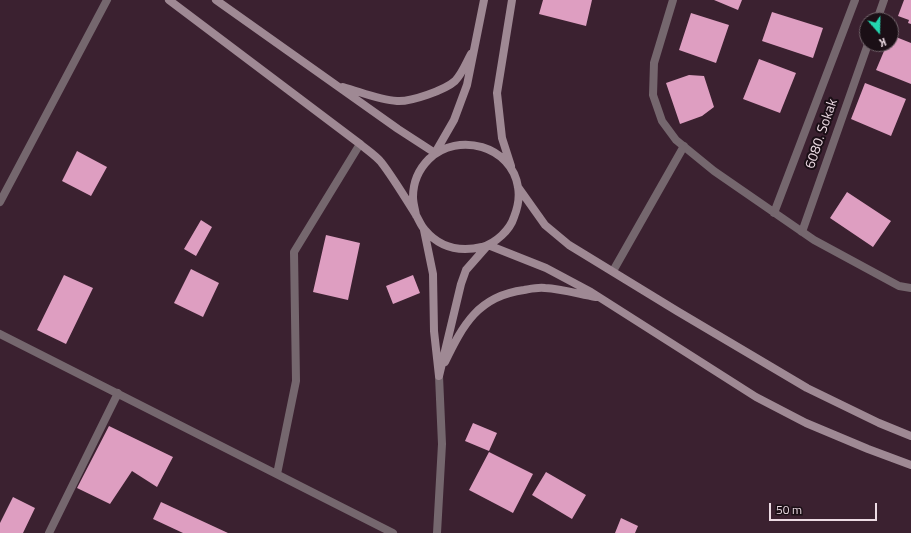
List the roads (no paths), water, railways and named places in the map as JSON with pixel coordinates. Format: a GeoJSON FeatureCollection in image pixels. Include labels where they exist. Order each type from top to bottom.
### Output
{"type":"FeatureCollection","features":[{"type":"Feature","properties":{"kind":"main road"},"geometry":{"type":"LineString","coordinates":[[169,0],[360,144],[380,161],[416,215],[424,230],[433,274],[434,331],[438,376]]}},
{"type":"Feature","properties":{"kind":"main road"},"geometry":{"type":"LineString","coordinates":[[216,0],[435,154]]}},
{"type":"Feature","properties":{"kind":"main road"},"geometry":{"type":"LineString","coordinates":[[416,215],[413,198],[415,181],[423,166],[435,154],[454,120],[467,85],[484,0]]}},
{"type":"Feature","properties":{"kind":"main road"},"geometry":{"type":"LineString","coordinates":[[512,0],[497,93],[502,138],[518,187],[545,225],[569,245],[807,388],[879,423],[911,436]]}},
{"type":"Feature","properties":{"kind":"main road"},"geometry":{"type":"LineString","coordinates":[[337,85],[383,99],[398,101],[423,96],[442,89],[455,80],[462,71],[475,46]]}},
{"type":"Feature","properties":{"kind":"main road"},"geometry":{"type":"LineString","coordinates":[[435,154],[451,146],[468,144],[486,147],[501,156],[512,170]]}},
{"type":"Feature","properties":{"kind":"main road"},"geometry":{"type":"LineString","coordinates":[[438,376],[461,284],[466,270],[488,245],[502,235],[513,221],[519,204],[518,187]]}},
{"type":"Feature","properties":{"kind":"main road"},"geometry":{"type":"LineString","coordinates":[[424,230],[437,241],[453,248],[470,250],[488,245],[546,268],[602,298],[756,397],[806,423],[911,465]]}},
{"type":"Feature","properties":{"kind":"main road"},"geometry":{"type":"LineString","coordinates":[[438,376],[457,338],[474,312],[493,299],[514,291],[544,288],[602,298]]}},
{"type":"Feature","properties":{"kind":"street"},"geometry":{"type":"LineString","coordinates":[[0,202],[107,0]]}},
{"type":"Feature","properties":{"kind":"street"},"geometry":{"type":"LineString","coordinates":[[673,0],[654,63],[653,95],[662,121],[676,140],[714,171],[814,240],[899,286],[911,288]]}},
{"type":"Feature","properties":{"kind":"street"},"geometry":{"type":"LineString","coordinates":[[774,213],[855,0]]}},
{"type":"Feature","properties":{"kind":"street"},"geometry":{"type":"LineString","coordinates":[[880,12],[884,0]]}},
{"type":"Feature","properties":{"kind":"street","name":"6080. Sokak"},"geometry":{"type":"LineString","coordinates":[[802,232],[865,52]]}},
{"type":"Feature","properties":{"kind":"street"},"geometry":{"type":"LineString","coordinates":[[277,474],[296,381],[294,252],[360,144]]}},
{"type":"Feature","properties":{"kind":"street"},"geometry":{"type":"LineString","coordinates":[[612,271],[684,146]]}},
{"type":"Feature","properties":{"kind":"street"},"geometry":{"type":"LineString","coordinates":[[0,334],[393,533]]}},
{"type":"Feature","properties":{"kind":"street"},"geometry":{"type":"LineString","coordinates":[[437,533],[442,444],[438,376]]}},
{"type":"Feature","properties":{"kind":"street"},"geometry":{"type":"LineString","coordinates":[[49,533],[118,393]]}}]}
